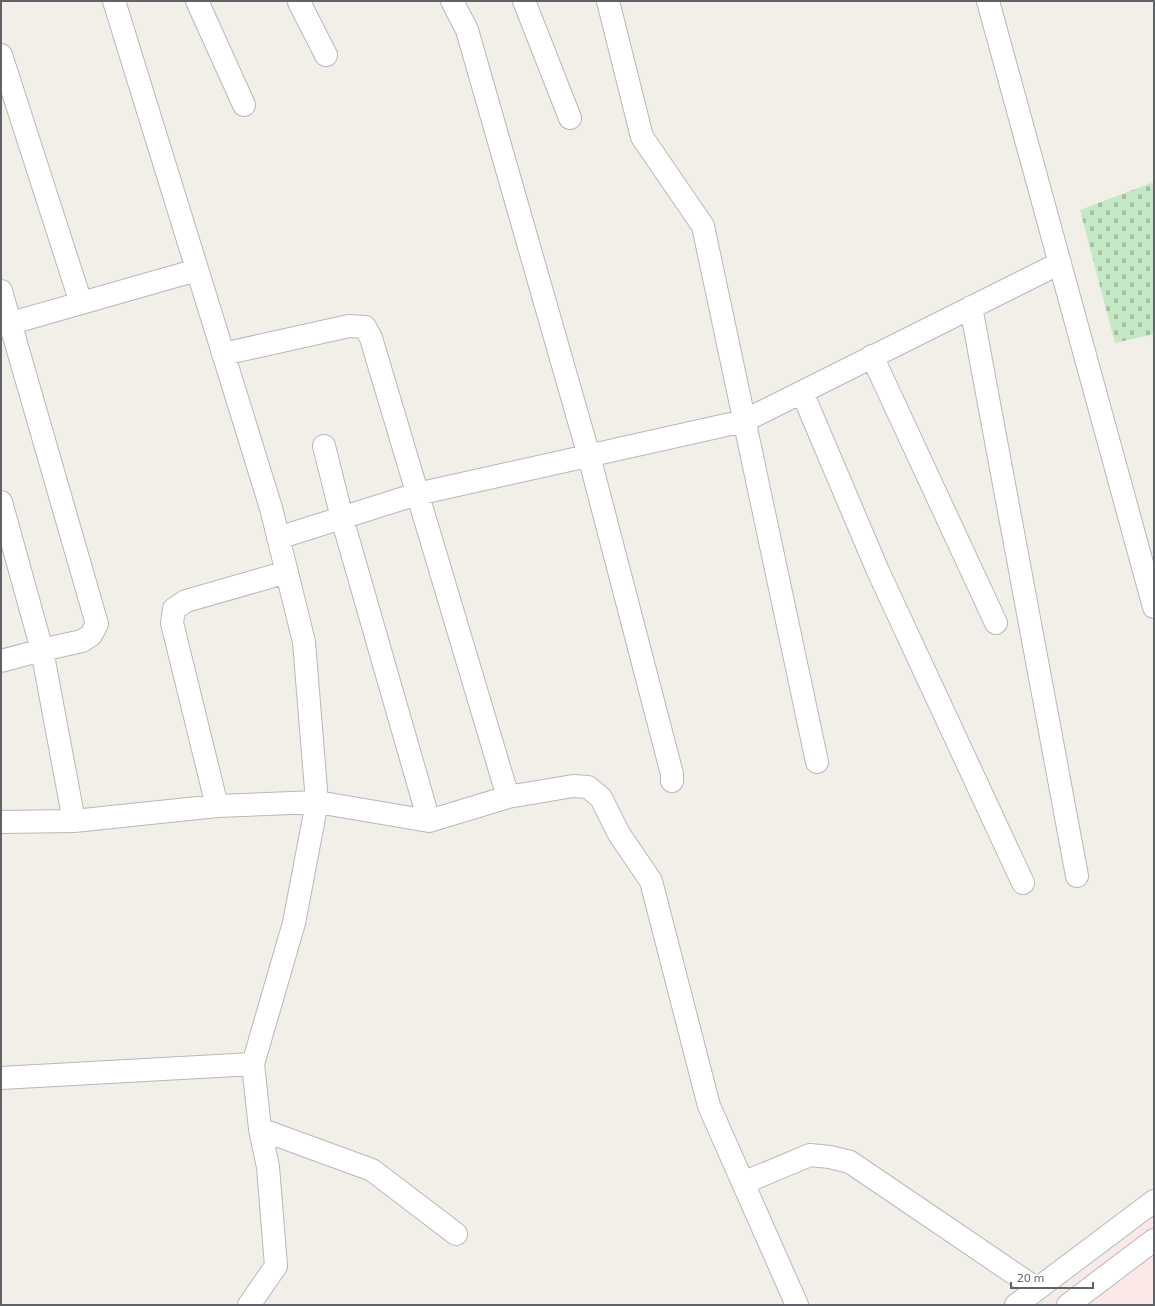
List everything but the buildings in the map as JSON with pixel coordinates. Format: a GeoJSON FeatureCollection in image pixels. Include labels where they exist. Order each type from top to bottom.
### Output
{"type":"FeatureCollection","features":[{"type":"Feature","properties":{"kind":"street"},"geometry":{"type":"LineString","coordinates":[[114,1],[271,508],[304,642],[317,802],[294,923],[253,1064],[260,1129],[268,1167],[276,1266],[249,1305]]}},
{"type":"Feature","properties":{"kind":"street"},"geometry":{"type":"LineString","coordinates":[[197,1],[244,105]]}},
{"type":"Feature","properties":{"kind":"street"},"geometry":{"type":"LineString","coordinates":[[301,1],[300,2],[326,55]]}},
{"type":"Feature","properties":{"kind":"street"},"geometry":{"type":"LineString","coordinates":[[452,1],[467,30],[589,456],[670,767],[672,781]]}},
{"type":"Feature","properties":{"kind":"street"},"geometry":{"type":"LineString","coordinates":[[524,1],[570,118]]}},
{"type":"Feature","properties":{"kind":"street"},"geometry":{"type":"LineString","coordinates":[[608,1],[642,137],[703,226],[817,762]]}},
{"type":"Feature","properties":{"kind":"street"},"geometry":{"type":"LineString","coordinates":[[988,1],[1154,607]]}},
{"type":"Feature","properties":{"kind":"street"},"geometry":{"type":"LineString","coordinates":[[1,55],[81,303]]}},
{"type":"Feature","properties":{"kind":"street"},"geometry":{"type":"LineString","coordinates":[[278,538],[417,494],[744,421],[1060,263]]}},
{"type":"Feature","properties":{"kind":"street"},"geometry":{"type":"LineString","coordinates":[[6,325],[197,270]]}},
{"type":"Feature","properties":{"kind":"street"},"geometry":{"type":"LineString","coordinates":[[1,291],[6,325],[97,624],[91,635],[82,641],[1,661]]}},
{"type":"Feature","properties":{"kind":"street"},"geometry":{"type":"LineString","coordinates":[[971,307],[1076,876]]}},
{"type":"Feature","properties":{"kind":"street"},"geometry":{"type":"LineString","coordinates":[[223,354],[349,326],[365,327],[371,338],[508,797]]}},
{"type":"Feature","properties":{"kind":"street"},"geometry":{"type":"LineString","coordinates":[[872,356],[996,623]]}},
{"type":"Feature","properties":{"kind":"street"},"geometry":{"type":"LineString","coordinates":[[802,392],[878,571],[1023,883]]}},
{"type":"Feature","properties":{"kind":"street"},"geometry":{"type":"LineString","coordinates":[[324,446],[342,518],[429,821]]}},
{"type":"Feature","properties":{"kind":"street"},"geometry":{"type":"LineString","coordinates":[[1,502],[42,650],[74,821]]}},
{"type":"Feature","properties":{"kind":"street"},"geometry":{"type":"LineString","coordinates":[[217,806],[172,623],[174,609],[186,601],[287,572]]}},
{"type":"Feature","properties":{"kind":"street"},"geometry":{"type":"LineString","coordinates":[[1,822],[74,821],[217,806],[317,802],[429,821],[508,797],[572,786],[588,787],[601,798],[619,834],[651,881],[709,1106],[797,1305]]}},
{"type":"Feature","properties":{"kind":"street"},"geometry":{"type":"LineString","coordinates":[[1,1078],[253,1064]]}},
{"type":"Feature","properties":{"kind":"street"},"geometry":{"type":"LineString","coordinates":[[260,1129],[372,1170],[456,1234]]}},
{"type":"Feature","properties":{"kind":"street"},"geometry":{"type":"LineString","coordinates":[[743,1183],[810,1156],[830,1157],[850,1162],[1037,1289]]}},
{"type":"Feature","properties":{"kind":"street"},"geometry":{"type":"LineString","coordinates":[[1016,1305],[1154,1201]]}},
{"type":"Feature","properties":{"kind":"street"},"geometry":{"type":"LineString","coordinates":[[1068,1305],[1154,1240]]}},
{"type":"Feature","properties":{"kind":"shaded area"},"geometry":{"type":"Polygon","coordinates":[[[1154,1217],[1154,1305],[1045,1305],[1154,1217]]]}},
{"type":"Feature","properties":{"kind":"green space"},"geometry":{"type":"Polygon","coordinates":[[[1154,182],[1154,334],[1115,343],[1080,210],[1154,182]]]}}]}
